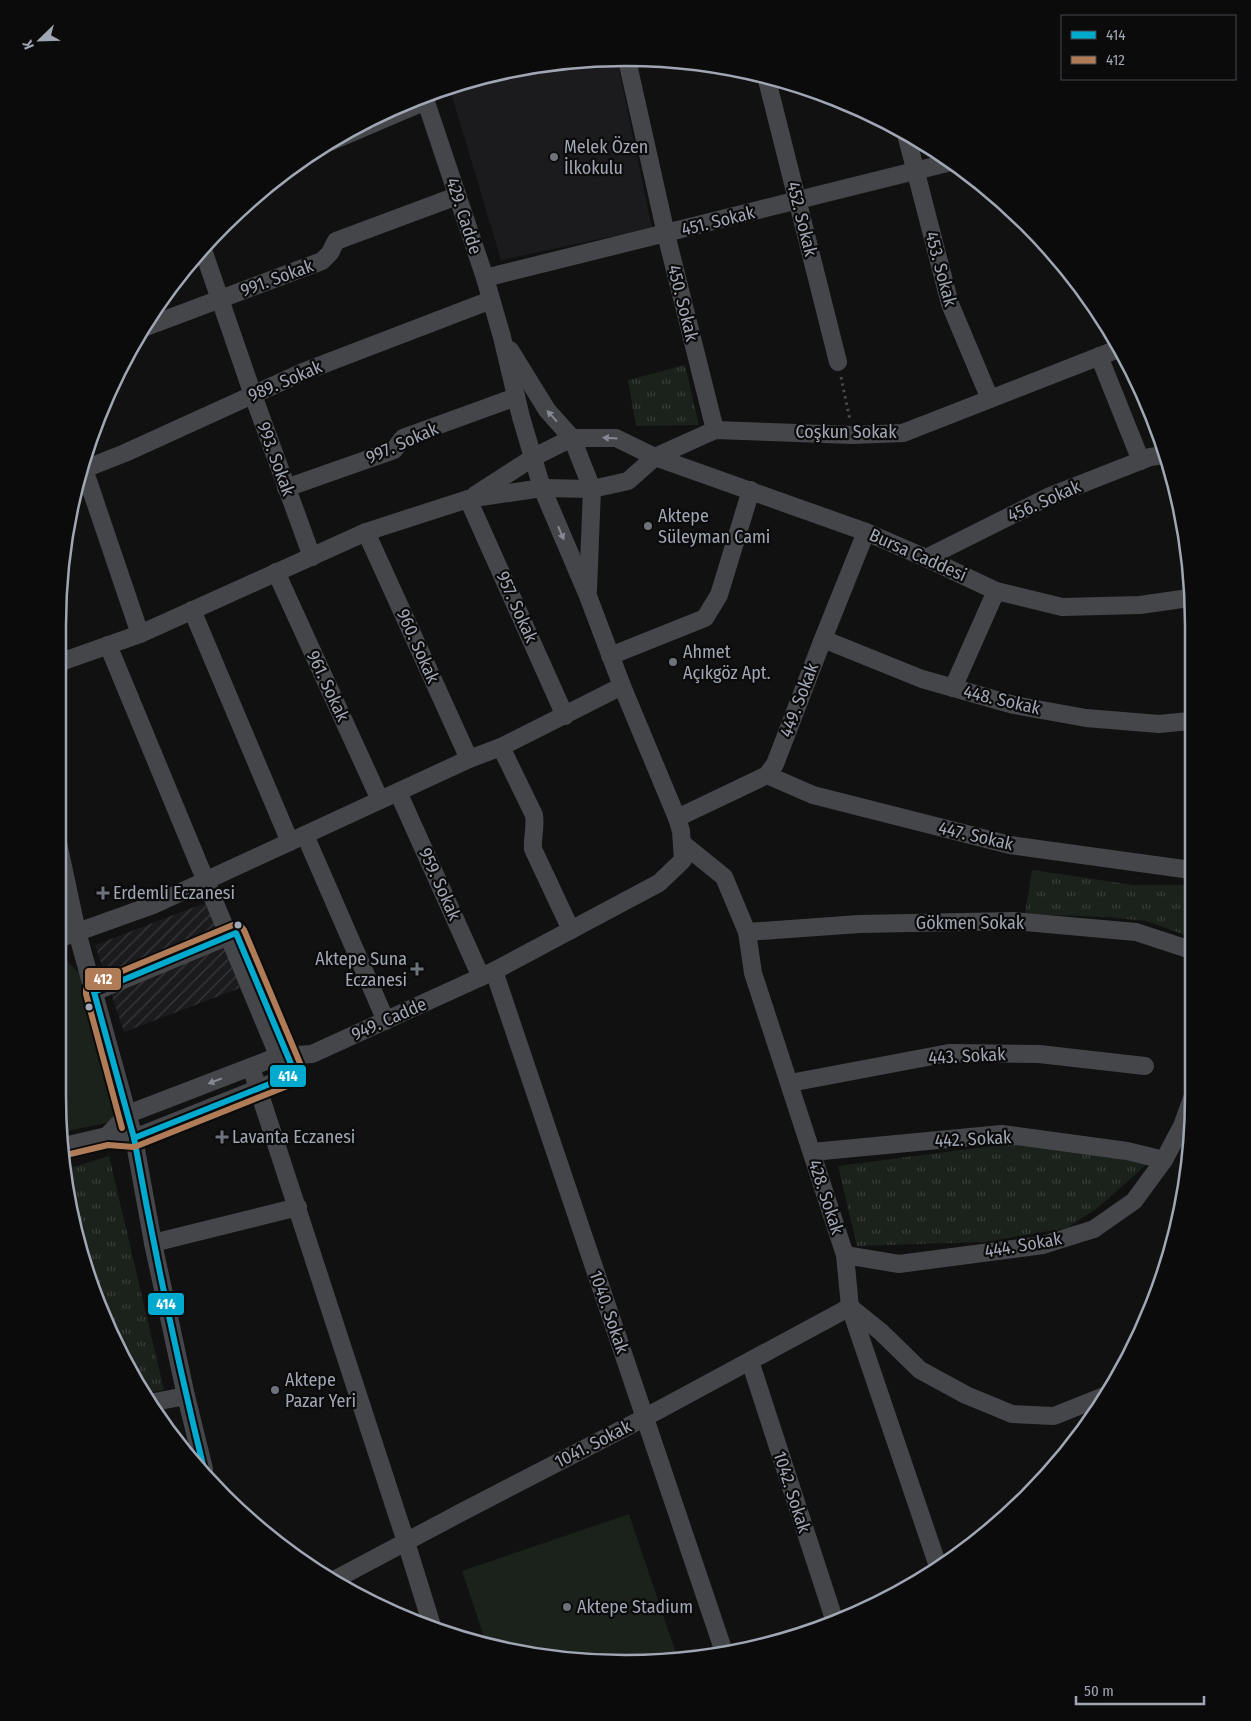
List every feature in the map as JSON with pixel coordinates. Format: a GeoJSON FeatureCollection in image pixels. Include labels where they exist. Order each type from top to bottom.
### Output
{"type":"FeatureCollection","features":[{"type":"Feature","properties":{"kind":"street","name":"450. Sokak"},"geometry":{"type":"LineString","coordinates":[[628,66],[666,234],[715,430]]}},
{"type":"Feature","properties":{"kind":"street","name":"452. Sokak"},"geometry":{"type":"LineString","coordinates":[[768,85],[838,362]]}},
{"type":"Feature","properties":{"kind":"street","name":"429. Cadde"},"geometry":{"type":"LineString","coordinates":[[426,103],[485,278],[502,337]]}},
{"type":"Feature","properties":{"kind":"street","name":"453. Sokak"},"geometry":{"type":"LineString","coordinates":[[908,143],[950,304],[990,398]]}},
{"type":"Feature","properties":{"kind":"street","name":"451. Sokak"},"geometry":{"type":"LineString","coordinates":[[485,278],[941,164]]}},
{"type":"Feature","properties":{"kind":"street","name":"991. Sokak"},"geometry":{"type":"LineString","coordinates":[[156,323],[322,261],[330,253],[336,241],[458,196]]}},
{"type":"Feature","properties":{"kind":"street","name":"993. Sokak"},"geometry":{"type":"LineString","coordinates":[[205,257],[286,488],[312,556]]}},
{"type":"Feature","properties":{"kind":"street","name":"989. Sokak"},"geometry":{"type":"LineString","coordinates":[[90,467],[125,453],[303,372],[492,300]]}},
{"type":"Feature","properties":{"kind":"street"},"geometry":{"type":"LineString","coordinates":[[502,337],[516,397],[542,488],[588,596],[622,686],[677,818],[682,843]]}},
{"type":"Feature","properties":{"kind":"street"},"geometry":{"type":"LineString","coordinates":[[502,337],[547,410],[572,438],[592,489],[588,596]]}},
{"type":"Feature","properties":{"kind":"street","name":"Coşkun Sokak"},"geometry":{"type":"LineString","coordinates":[[468,499],[542,488],[592,489],[628,481],[655,457],[715,430],[853,435],[903,433],[1113,351]]}},
{"type":"Feature","properties":{"kind":"street"},"geometry":{"type":"LineString","coordinates":[[1099,356],[1141,461]]}},
{"type":"Feature","properties":{"kind":"street","name":"997. Sokak"},"geometry":{"type":"LineString","coordinates":[[286,488],[394,450],[403,438],[516,397]]}},
{"type":"Feature","properties":{"kind":"street"},"geometry":{"type":"LineString","coordinates":[[66,660],[140,634],[366,532],[468,499],[534,457],[572,438]]}},
{"type":"Feature","properties":{"kind":"street","name":"Bursa Caddesi"},"geometry":{"type":"LineString","coordinates":[[572,438],[616,438],[655,457],[866,532],[996,591],[1062,607],[1140,605],[1184,599]]}},
{"type":"Feature","properties":{"kind":"street","name":"456. Sokak"},"geometry":{"type":"LineString","coordinates":[[926,558],[1048,497],[1150,457],[1158,456]]}},
{"type":"Feature","properties":{"kind":"street"},"geometry":{"type":"LineString","coordinates":[[86,478],[140,634]]}},
{"type":"Feature","properties":{"kind":"street"},"geometry":{"type":"LineString","coordinates":[[610,656],[704,618],[719,596],[751,490]]}},
{"type":"Feature","properties":{"kind":"street","name":"957. Sokak"},"geometry":{"type":"LineString","coordinates":[[468,499],[565,716]]}},
{"type":"Feature","properties":{"kind":"street","name":"960. Sokak"},"geometry":{"type":"LineString","coordinates":[[366,532],[469,760]]}},
{"type":"Feature","properties":{"kind":"street","name":"449. Sokak"},"geometry":{"type":"LineString","coordinates":[[767,775],[775,764],[822,639],[866,532]]}},
{"type":"Feature","properties":{"kind":"street","name":"961. Sokak"},"geometry":{"type":"LineString","coordinates":[[276,572],[380,800]]}},
{"type":"Feature","properties":{"kind":"street"},"geometry":{"type":"LineString","coordinates":[[953,688],[996,591]]}},
{"type":"Feature","properties":{"kind":"street"},"geometry":{"type":"LineString","coordinates":[[192,610],[297,838],[386,1021]]}},
{"type":"Feature","properties":{"kind":"street","name":"448. Sokak"},"geometry":{"type":"LineString","coordinates":[[822,639],[922,679],[1014,705],[1086,718],[1159,724],[1185,721]]}},
{"type":"Feature","properties":{"kind":"street"},"geometry":{"type":"LineString","coordinates":[[68,1145],[107,1136],[139,1136],[258,1088],[287,1065],[108,645]]}},
{"type":"Feature","properties":{"kind":"street"},"geometry":{"type":"LineString","coordinates":[[66,936],[153,905],[501,746],[565,716],[622,686]]}},
{"type":"Feature","properties":{"kind":"street"},"geometry":{"type":"LineString","coordinates":[[501,746],[534,815],[536,825],[532,839],[533,849],[571,930]]}},
{"type":"Feature","properties":{"kind":"street"},"geometry":{"type":"LineString","coordinates":[[677,818],[767,775]]}},
{"type":"Feature","properties":{"kind":"street","name":"447. Sokak"},"geometry":{"type":"LineString","coordinates":[[767,775],[813,795],[1010,845],[1185,869]]}},
{"type":"Feature","properties":{"kind":"street","name":"959. Sokak"},"geometry":{"type":"LineString","coordinates":[[398,792],[487,974]]}},
{"type":"Feature","properties":{"kind":"street","name":"949. Cadde"},"geometry":{"type":"LineString","coordinates":[[107,1136],[133,1112],[251,1067],[287,1065],[487,974],[659,883],[683,860],[682,843]]}},
{"type":"Feature","properties":{"kind":"street","name":"428. Sokak"},"geometry":{"type":"LineString","coordinates":[[682,843],[724,877],[747,932],[753,973],[845,1255],[850,1307],[936,1560]]}},
{"type":"Feature","properties":{"kind":"street"},"geometry":{"type":"LineString","coordinates":[[66,874],[139,1136],[153,1243],[202,1460]]}},
{"type":"Feature","properties":{"kind":"street","name":"Gökmen Sokak"},"geometry":{"type":"LineString","coordinates":[[747,932],[859,924],[1014,921],[1136,932],[1185,948]]}},
{"type":"Feature","properties":{"kind":"street"},"geometry":{"type":"LineString","coordinates":[[98,991],[232,935]]}},
{"type":"Feature","properties":{"kind":"street","name":"1040. Sokak"},"geometry":{"type":"LineString","coordinates":[[487,974],[644,1418],[722,1646]]}},
{"type":"Feature","properties":{"kind":"street","name":"443. Sokak"},"geometry":{"type":"LineString","coordinates":[[790,1083],[949,1054],[1039,1054],[1145,1066]]}},
{"type":"Feature","properties":{"kind":"street"},"geometry":{"type":"LineString","coordinates":[[251,1067],[298,1207],[430,1619]]}},
{"type":"Feature","properties":{"kind":"street","name":"444. Sokak"},"geometry":{"type":"LineString","coordinates":[[845,1255],[899,1264],[1043,1245],[1094,1230],[1134,1201],[1164,1160],[1184,1119]]}},
{"type":"Feature","properties":{"kind":"street","name":"442. Sokak"},"geometry":{"type":"LineString","coordinates":[[812,1152],[1002,1134],[1127,1151],[1164,1160]]}},
{"type":"Feature","properties":{"kind":"street"},"geometry":{"type":"LineString","coordinates":[[153,1243],[298,1207]]}},
{"type":"Feature","properties":{"kind":"street"},"geometry":{"type":"LineString","coordinates":[[850,1307],[881,1332],[920,1370],[966,1394],[1012,1414],[1054,1416],[1094,1400]]}},
{"type":"Feature","properties":{"kind":"street","name":"1041. Sokak"},"geometry":{"type":"LineString","coordinates":[[341,1577],[644,1418],[850,1307]]}},
{"type":"Feature","properties":{"kind":"street","name":"1042. Sokak"},"geometry":{"type":"LineString","coordinates":[[750,1361],[833,1615]]}},
{"type":"Feature","properties":{"kind":"street"},"geometry":{"type":"LineString","coordinates":[[158,1401],[186,1396]]}},
{"type":"Feature","properties":{"kind":"path"},"geometry":{"type":"LineString","coordinates":[[838,362],[853,435]]}},
{"type":"Feature","properties":{"kind":"shaded area","name":"Melek Özen İlkokulu"},"geometry":{"type":"Polygon","coordinates":[[[618,66],[652,228],[501,260],[451,94],[516,77],[589,67],[618,66]]]}},
{"type":"Feature","properties":{"kind":"shaded area"},"geometry":{"type":"Polygon","coordinates":[[[205,903],[240,988],[124,1032],[95,945],[205,903]]]}},
{"type":"Feature","properties":{"kind":"green space"},"geometry":{"type":"Polygon","coordinates":[[[685,365],[699,425],[636,426],[628,380],[685,365]]]}},
{"type":"Feature","properties":{"kind":"green space"},"geometry":{"type":"Polygon","coordinates":[[[1032,870],[1134,885],[1185,885],[1185,935],[1146,921],[1106,917],[1025,914],[1032,870]]]}},
{"type":"Feature","properties":{"kind":"green space"},"geometry":{"type":"Polygon","coordinates":[[[66,960],[80,974],[121,1120],[67,1131],[66,960]]]}},
{"type":"Feature","properties":{"kind":"green space"},"geometry":{"type":"Polygon","coordinates":[[[1015,1143],[1148,1163],[1099,1207],[1067,1228],[985,1242],[857,1246],[838,1166],[1015,1143]]]}},
{"type":"Feature","properties":{"kind":"green space"},"geometry":{"type":"Polygon","coordinates":[[[109,1156],[164,1390],[152,1392],[124,1343],[109,1310],[85,1240],[71,1168],[109,1156]]]}},
{"type":"Feature","properties":{"kind":"green space","name":"Aktepe Stadium"},"geometry":{"type":"Polygon","coordinates":[[[629,1514],[676,1652],[626,1655],[589,1654],[516,1644],[484,1637],[462,1571],[629,1514]]]}},
{"type":"Feature","properties":{"kind":"transit line","name":"412"},"geometry":{"type":"LineString","coordinates":[[122,1128],[86,988],[91,984],[233,925],[240,925],[244,930],[302,1068],[302,1075],[290,1085],[137,1146]]}},
{"type":"Feature","properties":{"kind":"transit line","name":"414"},"geometry":{"type":"LineString","coordinates":[[236,933],[294,1071],[287,1077],[134,1138],[94,992],[236,933]]}},
{"type":"Feature","properties":{"kind":"transit line","name":"414"},"geometry":{"type":"LineString","coordinates":[[134,1138],[166,1304],[202,1460]]}},
{"type":"Feature","properties":{"kind":"transit line","name":"412"},"geometry":{"type":"LineString","coordinates":[[69,1154],[108,1145],[134,1147]]}},
{"type":"Feature","properties":{"kind":"place","name":"Melek Özen İlkokulu"},"geometry":{"type":"Point","coordinates":[554,157]}},
{"type":"Feature","properties":{"kind":"place","name":"Aktepe Süleyman Cami"},"geometry":{"type":"Point","coordinates":[648,526]}},
{"type":"Feature","properties":{"kind":"place","name":"Ahmet Açıkgöz Apt."},"geometry":{"type":"Point","coordinates":[673,662]}},
{"type":"Feature","properties":{"kind":"place","name":"Erdemli Eczanesi"},"geometry":{"type":"Point","coordinates":[103,893]}},
{"type":"Feature","properties":{"kind":"place","name":"Aktepe Suna Eczanesi"},"geometry":{"type":"Point","coordinates":[417,969]}},
{"type":"Feature","properties":{"kind":"place","name":"Lavanta Eczanesi"},"geometry":{"type":"Point","coordinates":[222,1137]}},
{"type":"Feature","properties":{"kind":"place","name":"Aktepe Pazar Yeri"},"geometry":{"type":"Point","coordinates":[275,1390]}},
{"type":"Feature","properties":{"kind":"place","name":"Aktepe Stadium"},"geometry":{"type":"Point","coordinates":[567,1607]}}]}
